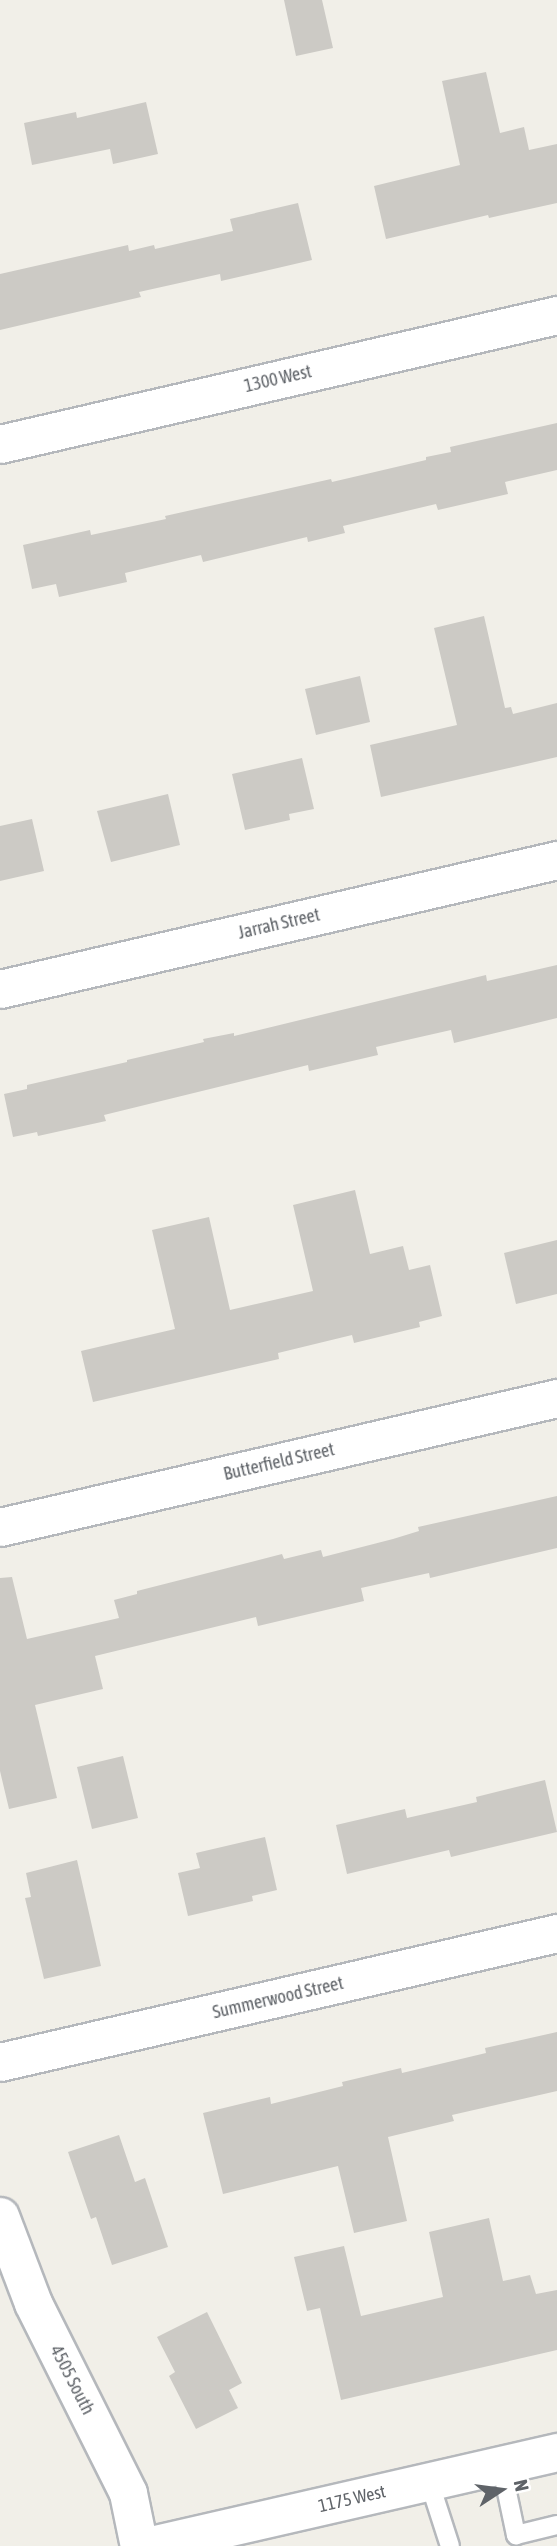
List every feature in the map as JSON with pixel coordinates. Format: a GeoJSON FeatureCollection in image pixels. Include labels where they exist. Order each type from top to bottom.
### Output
{"type":"FeatureCollection","features":[{"type":"Feature","properties":{"kind":"street","name":"1300 West"},"geometry":{"type":"LineString","coordinates":[[0,444],[557,314]]}},
{"type":"Feature","properties":{"kind":"street","name":"Jarrah Street"},"geometry":{"type":"LineString","coordinates":[[0,989],[557,860]]}},
{"type":"Feature","properties":{"kind":"street","name":"Butterfield Street"},"geometry":{"type":"LineString","coordinates":[[0,1527],[557,1398]]}},
{"type":"Feature","properties":{"kind":"street","name":"Summerwood Street"},"geometry":{"type":"LineString","coordinates":[[0,2063],[557,1933]]}},
{"type":"Feature","properties":{"kind":"street","name":"4505 South"},"geometry":{"type":"LineString","coordinates":[[0,2216],[33,2303],[128,2493],[139,2546]]}},
{"type":"Feature","properties":{"kind":"street","name":"1175 West"},"geometry":{"type":"LineString","coordinates":[[147,2546],[557,2452]]}},
{"type":"Feature","properties":{"kind":"lane"},"geometry":{"type":"LineString","coordinates":[[501,2464],[516,2535],[557,2525]]}},
{"type":"Feature","properties":{"kind":"lane"},"geometry":{"type":"LineString","coordinates":[[429,2481],[450,2546]]}},
{"type":"Feature","properties":{"kind":"building"},"geometry":{"type":"Polygon","coordinates":[[[284,0],[322,0],[333,48],[296,56],[284,0]]]}},
{"type":"Feature","properties":{"kind":"building"},"geometry":{"type":"Polygon","coordinates":[[[486,72],[500,133],[524,127],[529,150],[557,144],[557,203],[489,218],[488,215],[386,239],[374,186],[460,165],[442,81],[486,72]]]}},
{"type":"Feature","properties":{"kind":"building"},"geometry":{"type":"Polygon","coordinates":[[[146,102],[158,154],[113,164],[110,149],[32,165],[24,123],[76,112],[77,118],[146,102]]]}},
{"type":"Feature","properties":{"kind":"building"},"geometry":{"type":"Polygon","coordinates":[[[298,203],[312,260],[221,281],[220,274],[139,292],[141,297],[0,330],[0,274],[128,245],[129,251],[154,245],[155,249],[233,231],[230,219],[298,203]]]}},
{"type":"Feature","properties":{"kind":"building"},"geometry":{"type":"Polygon","coordinates":[[[557,423],[557,470],[505,482],[508,494],[438,510],[436,504],[343,526],[345,533],[308,542],[307,537],[203,562],[201,555],[125,573],[127,582],[59,597],[56,584],[32,589],[23,545],[90,530],[91,535],[331,479],[332,482],[426,460],[426,457],[451,452],[450,447],[557,423]]]}},
{"type":"Feature","properties":{"kind":"building"},"geometry":{"type":"Polygon","coordinates":[[[484,616],[505,708],[511,707],[513,714],[557,703],[557,757],[381,797],[370,745],[457,725],[434,628],[484,616]]]}},
{"type":"Feature","properties":{"kind":"building"},"geometry":{"type":"Polygon","coordinates":[[[360,676],[370,722],[316,735],[305,689],[360,676]]]}},
{"type":"Feature","properties":{"kind":"building"},"geometry":{"type":"Polygon","coordinates":[[[302,758],[314,809],[289,814],[290,820],[245,830],[232,774],[302,758]]]}},
{"type":"Feature","properties":{"kind":"building"},"geometry":{"type":"Polygon","coordinates":[[[168,794],[180,845],[111,862],[97,811],[168,794]]]}},
{"type":"Feature","properties":{"kind":"building"},"geometry":{"type":"Polygon","coordinates":[[[32,819],[44,871],[0,881],[0,826],[32,819]]]}},
{"type":"Feature","properties":{"kind":"building"},"geometry":{"type":"Polygon","coordinates":[[[557,965],[557,1018],[454,1043],[451,1030],[376,1047],[378,1055],[309,1071],[308,1065],[104,1115],[106,1121],[38,1136],[37,1132],[13,1137],[4,1094],[27,1089],[27,1085],[204,1042],[203,1039],[234,1033],[234,1036],[486,975],[487,981],[557,965]]]}},
{"type":"Feature","properties":{"kind":"building"},"geometry":{"type":"Polygon","coordinates":[[[355,1190],[370,1254],[403,1246],[409,1270],[430,1265],[442,1316],[419,1322],[420,1327],[354,1343],[352,1335],[278,1353],[279,1359],[93,1402],[81,1351],[175,1329],[152,1230],[209,1217],[230,1310],[313,1291],[293,1205],[355,1190]]]}},
{"type":"Feature","properties":{"kind":"building"},"geometry":{"type":"Polygon","coordinates":[[[557,1240],[557,1294],[516,1304],[504,1253],[557,1240]]]}},
{"type":"Feature","properties":{"kind":"building"},"geometry":{"type":"Polygon","coordinates":[[[557,1496],[557,1548],[430,1578],[429,1573],[361,1588],[364,1601],[258,1626],[256,1617],[95,1656],[103,1689],[35,1705],[57,1798],[9,1809],[0,1771],[0,1578],[12,1577],[27,1639],[119,1618],[114,1600],[137,1594],[137,1591],[282,1554],[284,1559],[321,1550],[323,1557],[419,1531],[418,1527],[557,1496]]]}},
{"type":"Feature","properties":{"kind":"building"},"geometry":{"type":"Polygon","coordinates":[[[123,1756],[138,1818],[92,1829],[77,1767],[123,1756]]]}},
{"type":"Feature","properties":{"kind":"building"},"geometry":{"type":"Polygon","coordinates":[[[545,1780],[557,1832],[451,1857],[449,1850],[347,1874],[336,1825],[405,1809],[407,1818],[477,1802],[476,1797],[545,1780]]]}},
{"type":"Feature","properties":{"kind":"building"},"geometry":{"type":"Polygon","coordinates":[[[265,1837],[277,1890],[252,1896],[253,1901],[188,1916],[178,1873],[200,1868],[196,1853],[265,1837]]]}},
{"type":"Feature","properties":{"kind":"building"},"geometry":{"type":"Polygon","coordinates":[[[77,1860],[101,1966],[44,1979],[25,1898],[31,1897],[26,1873],[77,1860]]]}},
{"type":"Feature","properties":{"kind":"building"},"geometry":{"type":"Polygon","coordinates":[[[557,2032],[557,2091],[452,2115],[454,2121],[388,2137],[407,2221],[354,2233],[338,2166],[223,2194],[203,2113],[270,2097],[271,2104],[343,2086],[342,2082],[401,2068],[402,2073],[486,2053],[485,2048],[557,2032]]]}},
{"type":"Feature","properties":{"kind":"building"},"geometry":{"type":"Polygon","coordinates":[[[119,2135],[135,2182],[145,2178],[168,2247],[112,2265],[96,2217],[91,2219],[68,2152],[119,2135]]]}},
{"type":"Feature","properties":{"kind":"building"},"geometry":{"type":"Polygon","coordinates":[[[489,2218],[503,2281],[530,2275],[536,2294],[557,2290],[557,2350],[341,2400],[320,2308],[307,2311],[294,2257],[344,2246],[361,2316],[443,2297],[429,2232],[489,2218]]]}},
{"type":"Feature","properties":{"kind":"building"},"geometry":{"type":"Polygon","coordinates":[[[207,2312],[242,2383],[229,2390],[238,2408],[196,2429],[169,2376],[175,2372],[157,2337],[207,2312]]]}}]}
